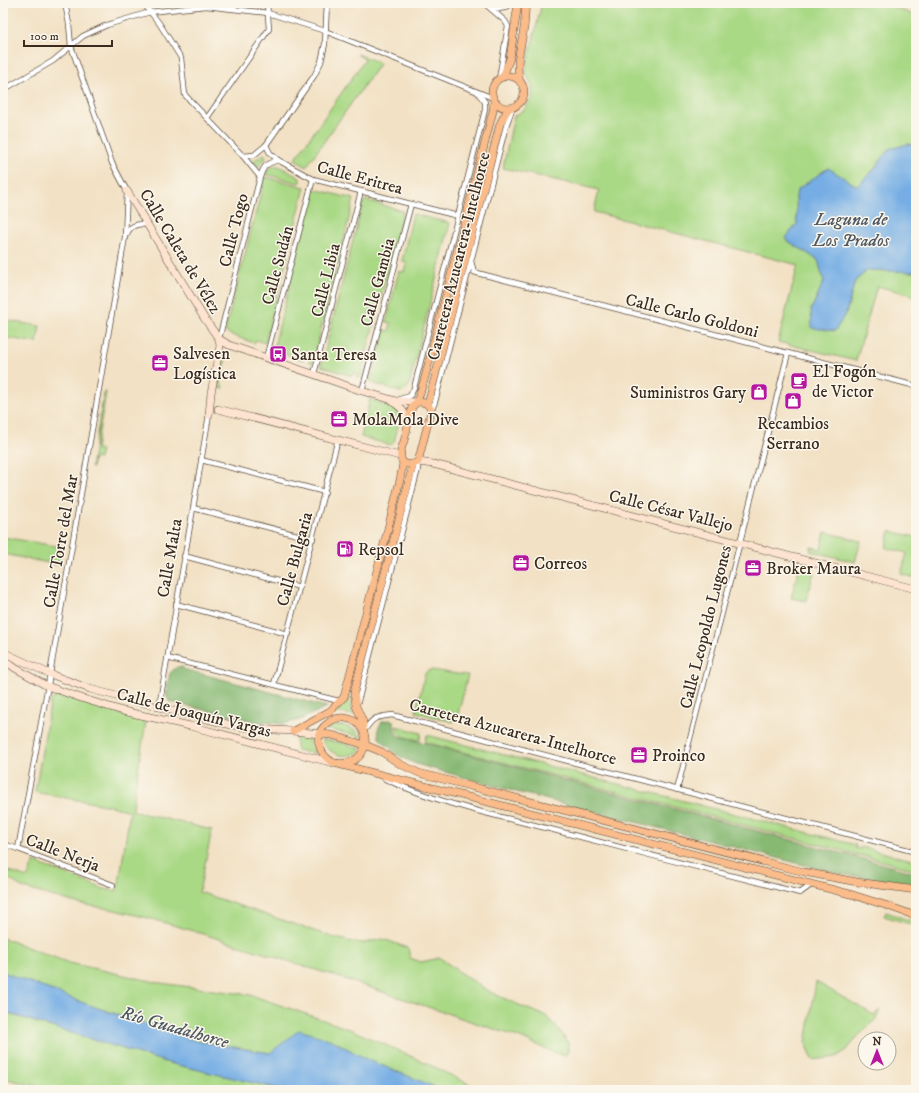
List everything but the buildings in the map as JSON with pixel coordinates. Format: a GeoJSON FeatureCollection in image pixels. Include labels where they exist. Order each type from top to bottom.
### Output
{"type":"FeatureCollection","features":[{"type":"Feature","properties":{"kind":"main road"},"geometry":{"type":"LineString","coordinates":[[518,3],[510,58],[501,78],[493,86],[492,94],[494,100],[501,107],[511,108],[518,105],[524,96],[523,86],[518,75],[518,59],[524,29],[526,3]]}},
{"type":"Feature","properties":{"kind":"main road"},"geometry":{"type":"LineString","coordinates":[[501,78],[513,77],[520,82]]}},
{"type":"Feature","properties":{"kind":"main road","name":"Carretera Azucarera-Intelhorce"},"geometry":{"type":"LineString","coordinates":[[402,459],[412,407],[417,402],[426,373],[493,111],[494,100]]}},
{"type":"Feature","properties":{"kind":"main road","name":"Carretera Azucarera-Intelhorce"},"geometry":{"type":"LineString","coordinates":[[430,408],[500,124],[504,116],[511,108]]}},
{"type":"Feature","properties":{"kind":"main road"},"geometry":{"type":"LineString","coordinates":[[334,763],[350,763],[357,759],[362,753],[365,745],[363,722],[356,706],[354,692],[430,408],[423,402],[417,402]]}},
{"type":"Feature","properties":{"kind":"main road"},"geometry":{"type":"LineString","coordinates":[[402,459],[408,465],[415,463]]}},
{"type":"Feature","properties":{"kind":"main road"},"geometry":{"type":"LineString","coordinates":[[293,731],[330,711],[344,697],[400,480],[402,459]]}},
{"type":"Feature","properties":{"kind":"main road"},"geometry":{"type":"LineString","coordinates":[[326,724],[330,711]]}},
{"type":"Feature","properties":{"kind":"main road"},"geometry":{"type":"LineString","coordinates":[[364,732],[354,721],[347,718],[332,720],[322,728],[320,734],[319,741],[323,755],[334,763],[811,885],[875,902],[916,916]]}},
{"type":"Feature","properties":{"kind":"main road"},"geometry":{"type":"LineString","coordinates":[[320,734],[332,735],[365,745],[382,752],[400,764],[419,773],[804,872],[843,880],[916,890]]}},
{"type":"Feature","properties":{"kind":"street","name":"Calle Caleta de Vélez"},"geometry":{"type":"LineString","coordinates":[[65,3],[71,46],[112,163],[147,225],[204,318],[219,339],[229,345],[362,390],[404,402],[417,402]]}},
{"type":"Feature","properties":{"kind":"street"},"geometry":{"type":"LineString","coordinates":[[143,3],[181,58],[185,95],[243,156],[260,177]]}},
{"type":"Feature","properties":{"kind":"street"},"geometry":{"type":"LineString","coordinates":[[207,118],[269,29],[267,3]]}},
{"type":"Feature","properties":{"kind":"street"},"geometry":{"type":"LineString","coordinates":[[243,156],[254,155],[266,145],[314,76],[321,62],[325,44],[327,3]]}},
{"type":"Feature","properties":{"kind":"street"},"geometry":{"type":"LineString","coordinates":[[484,3],[499,9],[507,7],[511,3]]}},
{"type":"Feature","properties":{"kind":"street"},"geometry":{"type":"LineString","coordinates":[[484,3],[505,21],[508,26],[501,78]]}},
{"type":"Feature","properties":{"kind":"street"},"geometry":{"type":"LineString","coordinates":[[3,90],[53,61],[83,36],[107,25],[150,12],[206,4],[268,13],[325,31],[494,100]]}},
{"type":"Feature","properties":{"kind":"street","name":"Carretera Azucarera-Intelhorce"},"geometry":{"type":"LineString","coordinates":[[391,399],[410,396],[414,388],[483,120],[485,102],[476,92]]}},
{"type":"Feature","properties":{"kind":"street","name":"Carretera Azucarera-Intelhorce"},"geometry":{"type":"LineString","coordinates":[[483,120],[494,100]]}},
{"type":"Feature","properties":{"kind":"street","name":"Carretera Azucarera-Intelhorce"},"geometry":{"type":"LineString","coordinates":[[430,408],[436,402],[511,108]]}},
{"type":"Feature","properties":{"kind":"street","name":"Calle Eritrea"},"geometry":{"type":"LineString","coordinates":[[266,145],[270,154],[278,160],[313,179],[458,216]]}},
{"type":"Feature","properties":{"kind":"street","name":"Calle Togo"},"geometry":{"type":"LineString","coordinates":[[219,339],[260,177],[263,168],[268,163],[278,160]]}},
{"type":"Feature","properties":{"kind":"street","name":"Calle Sudán"},"geometry":{"type":"LineString","coordinates":[[266,358],[313,179]]}},
{"type":"Feature","properties":{"kind":"street","name":"Calle Torre del Mar"},"geometry":{"type":"LineString","coordinates":[[18,849],[48,686],[126,237],[127,191]]}},
{"type":"Feature","properties":{"kind":"street","name":"Calle Libia"},"geometry":{"type":"LineString","coordinates":[[314,374],[361,191]]}},
{"type":"Feature","properties":{"kind":"street","name":"Calle Gambia"},"geometry":{"type":"LineString","coordinates":[[362,390],[411,204]]}},
{"type":"Feature","properties":{"kind":"street"},"geometry":{"type":"LineString","coordinates":[[126,237],[128,230],[132,226],[142,224],[147,225]]}},
{"type":"Feature","properties":{"kind":"street","name":"Calle Carlo Goldoni"},"geometry":{"type":"LineString","coordinates":[[471,261],[474,272],[916,386]]}},
{"type":"Feature","properties":{"kind":"street","name":"Calle Malta"},"geometry":{"type":"LineString","coordinates":[[159,707],[209,415],[211,393],[220,346],[219,339]]}},
{"type":"Feature","properties":{"kind":"street","name":"Calle Leopoldo Lugones"},"geometry":{"type":"LineString","coordinates":[[677,790],[788,353]]}},
{"type":"Feature","properties":{"kind":"street","name":"Carretera Azucarera-Intelhorce"},"geometry":{"type":"LineString","coordinates":[[420,366],[421,373],[419,380],[421,389]]}},
{"type":"Feature","properties":{"kind":"street"},"geometry":{"type":"LineString","coordinates":[[211,393],[213,403],[218,409],[338,439],[402,459]]}},
{"type":"Feature","properties":{"kind":"street"},"geometry":{"type":"LineString","coordinates":[[391,399],[401,408],[409,422]]}},
{"type":"Feature","properties":{"kind":"street"},"geometry":{"type":"LineString","coordinates":[[209,415],[218,409]]}},
{"type":"Feature","properties":{"kind":"street","name":"Calle Bulgaria"},"geometry":{"type":"LineString","coordinates":[[274,684],[338,439]]}},
{"type":"Feature","properties":{"kind":"street"},"geometry":{"type":"LineString","coordinates":[[201,460],[325,492]]}},
{"type":"Feature","properties":{"kind":"street","name":"Calle César Vallejo"},"geometry":{"type":"LineString","coordinates":[[415,463],[433,464],[445,467],[916,589]]}},
{"type":"Feature","properties":{"kind":"street"},"geometry":{"type":"LineString","coordinates":[[193,508],[313,539]]}},
{"type":"Feature","properties":{"kind":"street"},"geometry":{"type":"LineString","coordinates":[[184,556],[300,586]]}},
{"type":"Feature","properties":{"kind":"street"},"geometry":{"type":"LineString","coordinates":[[176,604],[288,634]]}},
{"type":"Feature","properties":{"kind":"street","name":"Calle de Joaquín Vargas"},"geometry":{"type":"LineString","coordinates":[[3,652],[50,674],[90,689],[150,705],[248,728],[320,734]]}},
{"type":"Feature","properties":{"kind":"street"},"geometry":{"type":"LineString","coordinates":[[168,658],[339,701]]}},
{"type":"Feature","properties":{"kind":"street","name":"Calle de Joaquín Vargas"},"geometry":{"type":"LineString","coordinates":[[3,659],[48,686],[84,699],[123,711],[190,726],[334,763]]}},
{"type":"Feature","properties":{"kind":"street","name":"Carretera Azucarera-Intelhorce"},"geometry":{"type":"LineString","coordinates":[[364,732],[370,721],[380,717],[392,715],[916,852]]}},
{"type":"Feature","properties":{"kind":"street"},"geometry":{"type":"LineString","coordinates":[[376,774],[402,786],[450,803],[678,862],[800,892],[811,885]]}},
{"type":"Feature","properties":{"kind":"street","name":"Calle Nerja"},"geometry":{"type":"LineString","coordinates":[[3,844],[113,885]]}},
{"type":"Feature","properties":{"kind":"green space"},"geometry":{"type":"Polygon","coordinates":[[[542,3],[884,3],[916,16],[916,145],[908,144],[872,171],[857,186],[828,168],[797,190],[797,224],[785,239],[818,260],[824,281],[811,310],[846,313],[855,281],[868,270],[916,272],[916,296],[877,286],[856,361],[778,342],[798,265],[594,212],[599,190],[503,168],[514,116],[524,110],[532,98],[532,86],[525,72],[542,3]]]}},
{"type":"Feature","properties":{"kind":"green space"},"geometry":{"type":"Polygon","coordinates":[[[358,54],[380,63],[306,167],[295,159],[364,61],[365,59],[357,55],[358,54]]]}},
{"type":"Feature","properties":{"kind":"green space"},"geometry":{"type":"Polygon","coordinates":[[[264,154],[267,158],[262,161],[258,167],[252,161],[264,154]]]}},
{"type":"Feature","properties":{"kind":"green space"},"geometry":{"type":"Polygon","coordinates":[[[273,166],[279,166],[300,178],[300,182],[298,183],[265,174],[273,166]]]}},
{"type":"Feature","properties":{"kind":"green space"},"geometry":{"type":"Polygon","coordinates":[[[265,177],[305,187],[265,343],[256,340],[254,343],[231,335],[225,331],[265,177]]]}},
{"type":"Feature","properties":{"kind":"green space"},"geometry":{"type":"Polygon","coordinates":[[[314,189],[354,199],[312,363],[309,362],[310,358],[304,356],[303,360],[273,350],[314,189]]]}},
{"type":"Feature","properties":{"kind":"green space"},"geometry":{"type":"Polygon","coordinates":[[[366,200],[403,211],[360,378],[357,378],[358,374],[353,373],[352,376],[321,366],[362,205],[366,200]]]}},
{"type":"Feature","properties":{"kind":"green space"},"geometry":{"type":"Polygon","coordinates":[[[413,214],[450,223],[409,386],[404,391],[400,392],[370,382],[385,330],[389,331],[391,323],[386,322],[399,271],[404,272],[407,262],[402,261],[413,214]]]}},
{"type":"Feature","properties":{"kind":"green space"},"geometry":{"type":"Polygon","coordinates":[[[3,320],[40,326],[37,343],[3,337],[3,320]]]}},
{"type":"Feature","properties":{"kind":"green space"},"geometry":{"type":"Polygon","coordinates":[[[229,352],[230,356],[226,356],[221,384],[224,389],[217,388],[222,358],[225,353],[229,352]]]}},
{"type":"Feature","properties":{"kind":"green space"},"geometry":{"type":"Polygon","coordinates":[[[104,392],[106,392],[96,449],[101,450],[99,459],[94,458],[91,468],[104,392]]]}},
{"type":"Feature","properties":{"kind":"green space"},"geometry":{"type":"Polygon","coordinates":[[[370,399],[396,409],[398,413],[399,421],[394,442],[390,445],[361,437],[370,399]]]}},
{"type":"Feature","properties":{"kind":"green space"},"geometry":{"type":"Polygon","coordinates":[[[890,531],[916,537],[916,578],[901,574],[907,553],[886,548],[890,531]]]}},
{"type":"Feature","properties":{"kind":"green space"},"geometry":{"type":"Polygon","coordinates":[[[825,532],[861,541],[855,562],[810,551],[811,547],[821,549],[825,532]]]}},
{"type":"Feature","properties":{"kind":"green space"},"geometry":{"type":"Polygon","coordinates":[[[3,537],[62,547],[59,565],[3,554],[3,537]]]}},
{"type":"Feature","properties":{"kind":"green space"},"geometry":{"type":"Polygon","coordinates":[[[799,568],[814,572],[806,601],[791,598],[799,568]]]}},
{"type":"Feature","properties":{"kind":"green space"},"geometry":{"type":"Polygon","coordinates":[[[177,667],[183,667],[183,669],[327,707],[300,720],[283,724],[253,721],[170,702],[166,692],[167,684],[170,673],[177,667]]]}},
{"type":"Feature","properties":{"kind":"green space"},"geometry":{"type":"Polygon","coordinates":[[[432,670],[468,675],[457,718],[454,717],[453,722],[416,712],[425,673],[432,670]]]}},
{"type":"Feature","properties":{"kind":"green space"},"geometry":{"type":"Polygon","coordinates":[[[53,692],[146,722],[135,788],[133,811],[212,830],[199,892],[332,937],[364,943],[383,939],[408,948],[410,958],[421,962],[440,958],[492,993],[546,1016],[560,1031],[568,1043],[568,1051],[565,1056],[518,1037],[200,933],[152,919],[110,909],[80,904],[23,888],[3,875],[3,869],[27,878],[34,862],[104,889],[116,891],[119,883],[130,811],[35,792],[51,699],[55,699],[56,695],[52,694],[53,692]]]}},
{"type":"Feature","properties":{"kind":"green space"},"geometry":{"type":"Polygon","coordinates":[[[348,695],[350,695],[350,706],[354,715],[334,713],[347,700],[348,695]]]}},
{"type":"Feature","properties":{"kind":"green space"},"geometry":{"type":"Polygon","coordinates":[[[382,721],[394,721],[394,729],[398,736],[916,873],[916,884],[840,874],[517,792],[416,764],[399,756],[379,738],[378,729],[382,721]]]}},
{"type":"Feature","properties":{"kind":"green space"},"geometry":{"type":"Polygon","coordinates":[[[331,726],[346,726],[352,729],[363,738],[326,729],[331,726]]]}},
{"type":"Feature","properties":{"kind":"green space"},"geometry":{"type":"Polygon","coordinates":[[[396,726],[421,733],[420,740],[401,735],[396,726]]]}},
{"type":"Feature","properties":{"kind":"green space"},"geometry":{"type":"Polygon","coordinates":[[[427,735],[856,845],[855,848],[860,849],[861,847],[916,861],[916,870],[425,742],[427,735]]]}},
{"type":"Feature","properties":{"kind":"green space"},"geometry":{"type":"Polygon","coordinates":[[[296,737],[308,737],[309,742],[316,754],[297,750],[296,737]]]}},
{"type":"Feature","properties":{"kind":"green space"},"geometry":{"type":"Polygon","coordinates":[[[321,739],[343,743],[362,749],[350,755],[339,755],[324,745],[321,739]]]}},
{"type":"Feature","properties":{"kind":"green space"},"geometry":{"type":"Polygon","coordinates":[[[886,912],[916,923],[916,926],[884,916],[886,912]]]}},
{"type":"Feature","properties":{"kind":"green space"},"geometry":{"type":"Polygon","coordinates":[[[3,938],[69,963],[160,983],[251,995],[352,1030],[426,1063],[481,1090],[440,1090],[366,1059],[332,1040],[270,1053],[197,1041],[89,1005],[3,972],[3,938]]]}},
{"type":"Feature","properties":{"kind":"green space"},"geometry":{"type":"Polygon","coordinates":[[[816,982],[874,1015],[880,1010],[876,1019],[863,1031],[857,1031],[857,1037],[847,1050],[836,1057],[813,1060],[806,1043],[816,982]]]}},
{"type":"Feature","properties":{"kind":"green space"},"geometry":{"type":"Polygon","coordinates":[[[3,1012],[169,1063],[284,1090],[53,1090],[3,1078],[3,1012]]]}},
{"type":"Feature","properties":{"kind":"water","name":"Laguna de Los Prados"},"geometry":{"type":"Polygon","coordinates":[[[908,144],[916,145],[916,272],[868,270],[855,281],[846,313],[835,331],[812,328],[811,310],[824,281],[818,260],[785,239],[797,224],[797,190],[828,168],[857,186],[873,171],[889,149],[908,144]]]}},
{"type":"Feature","properties":{"kind":"water"},"geometry":{"type":"Polygon","coordinates":[[[3,972],[89,1005],[197,1041],[270,1053],[299,1030],[332,1040],[366,1059],[440,1090],[284,1090],[169,1063],[3,1012],[3,972]]]}},
{"type":"Feature","properties":{"kind":"place","name":"Santa Teresa"},"geometry":{"type":"Point","coordinates":[278,354]}},
{"type":"Feature","properties":{"kind":"place","name":"Salvesen Logística"},"geometry":{"type":"Point","coordinates":[160,363]}},
{"type":"Feature","properties":{"kind":"place","name":"El Fogón de Victor"},"geometry":{"type":"Point","coordinates":[799,381]}},
{"type":"Feature","properties":{"kind":"place","name":"Suministros Gary"},"geometry":{"type":"Point","coordinates":[759,392]}},
{"type":"Feature","properties":{"kind":"place","name":"Recambios Serrano"},"geometry":{"type":"Point","coordinates":[793,401]}},
{"type":"Feature","properties":{"kind":"place","name":"MolaMola Dive"},"geometry":{"type":"Point","coordinates":[339,419]}},
{"type":"Feature","properties":{"kind":"place","name":"Repsol"},"geometry":{"type":"Point","coordinates":[345,549]}},
{"type":"Feature","properties":{"kind":"place","name":"Correos"},"geometry":{"type":"Point","coordinates":[521,563]}},
{"type":"Feature","properties":{"kind":"place","name":"Broker Maura"},"geometry":{"type":"Point","coordinates":[753,568]}},
{"type":"Feature","properties":{"kind":"place","name":"Proinco"},"geometry":{"type":"Point","coordinates":[639,755]}},
{"type":"Feature","properties":{"kind":"water label","name":"Río Guadalhorce"},"geometry":{"type":"Point","coordinates":[175,1027]}}]}
